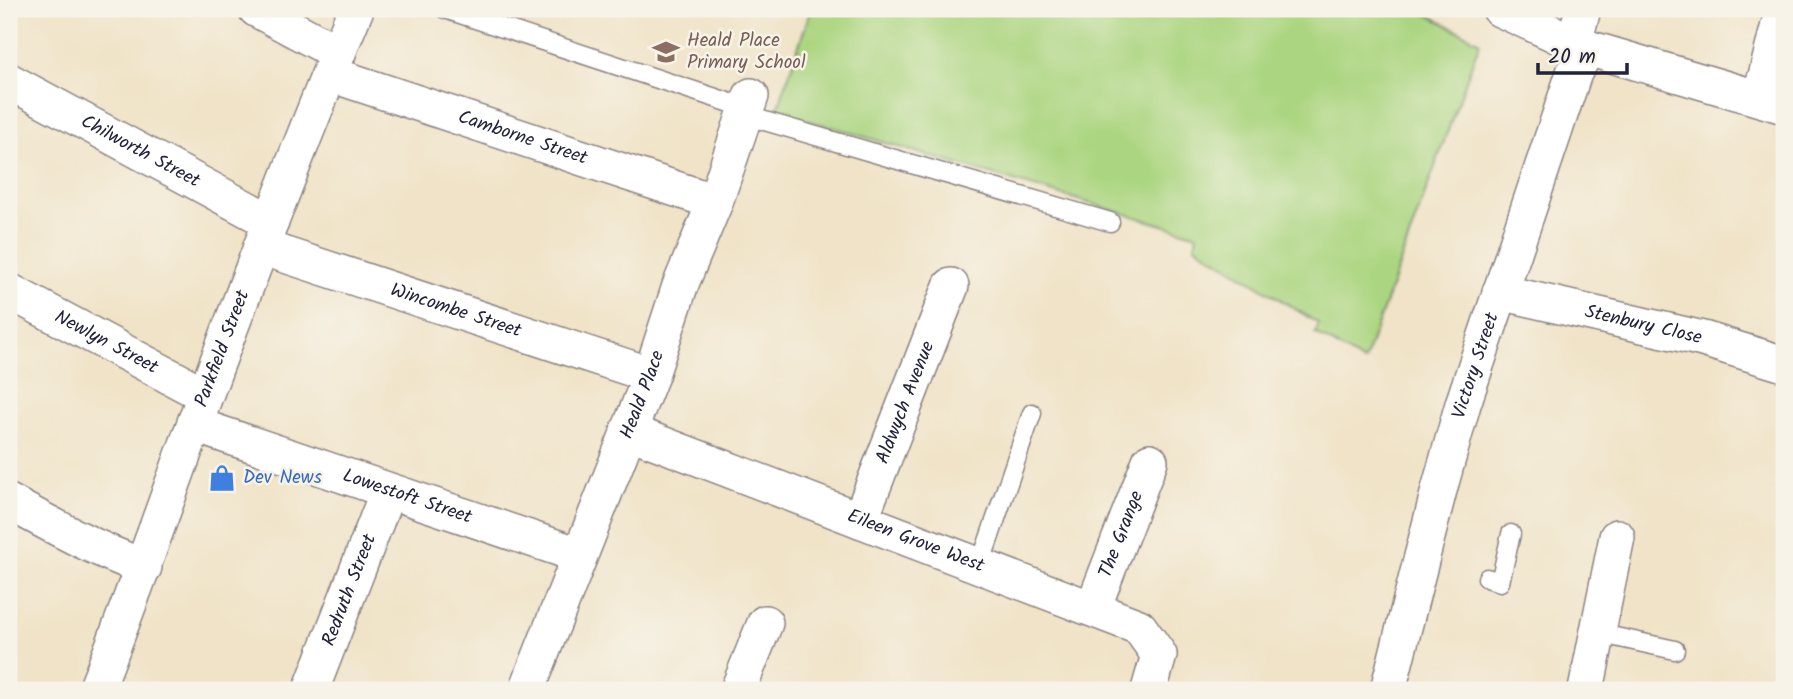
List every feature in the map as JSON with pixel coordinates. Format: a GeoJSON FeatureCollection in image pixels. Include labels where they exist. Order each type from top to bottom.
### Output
{"type":"FeatureCollection","features":[{"type":"Feature","properties":{"kind":"street","name":"Camborne Street"},"geometry":{"type":"LineString","coordinates":[[256,9],[334,63],[715,202]]}},
{"type":"Feature","properties":{"kind":"street","name":"Parkfield Street"},"geometry":{"type":"LineString","coordinates":[[96,690],[266,235],[356,9]]}},
{"type":"Feature","properties":{"kind":"street"},"geometry":{"type":"LineString","coordinates":[[1500,9],[1581,46],[1771,102],[1766,76],[1781,10]]}},
{"type":"Feature","properties":{"kind":"street","name":"Victory Street"},"geometry":{"type":"LineString","coordinates":[[1388,690],[1428,564],[1463,404],[1574,72],[1581,46],[1583,9]]}},
{"type":"Feature","properties":{"kind":"street","name":"Chilworth Street"},"geometry":{"type":"LineString","coordinates":[[9,81],[266,235]]}},
{"type":"Feature","properties":{"kind":"street","name":"Heald Place"},"geometry":{"type":"LineString","coordinates":[[527,690],[651,375],[680,286],[715,202],[747,106]]}},
{"type":"Feature","properties":{"kind":"street","name":"Wincombe Street"},"geometry":{"type":"LineString","coordinates":[[266,235],[651,375]]}},
{"type":"Feature","properties":{"kind":"street","name":"Aldwych Avenue"},"geometry":{"type":"LineString","coordinates":[[860,520],[951,286]]}},
{"type":"Feature","properties":{"kind":"street","name":"Newlyn Street"},"geometry":{"type":"LineString","coordinates":[[9,291],[200,410]]}},
{"type":"Feature","properties":{"kind":"street","name":"Stenbury Close"},"geometry":{"type":"LineString","coordinates":[[1500,292],[1703,339],[1784,364]]}},
{"type":"Feature","properties":{"kind":"street","name":"Lowestoft Street"},"geometry":{"type":"LineString","coordinates":[[200,410],[388,491],[579,555]]}},
{"type":"Feature","properties":{"kind":"street","name":"Eileen Grove West"},"geometry":{"type":"LineString","coordinates":[[628,431],[1139,627],[1158,655],[1150,690]]}},
{"type":"Feature","properties":{"kind":"street","name":"The Grange"},"geometry":{"type":"LineString","coordinates":[[1093,608],[1150,461]]}},
{"type":"Feature","properties":{"kind":"street","name":"Redruth Street"},"geometry":{"type":"LineString","coordinates":[[311,690],[388,491]]}},
{"type":"Feature","properties":{"kind":"street"},"geometry":{"type":"LineString","coordinates":[[9,502],[124,560],[144,567]]}},
{"type":"Feature","properties":{"kind":"street"},"geometry":{"type":"LineString","coordinates":[[1586,690],[1618,537]]}},
{"type":"Feature","properties":{"kind":"street"},"geometry":{"type":"LineString","coordinates":[[738,690],[765,623]]}},
{"type":"Feature","properties":{"kind":"lane"},"geometry":{"type":"LineString","coordinates":[[445,9],[1110,222]]}},
{"type":"Feature","properties":{"kind":"lane"},"geometry":{"type":"LineString","coordinates":[[980,565],[1032,413]]}},
{"type":"Feature","properties":{"kind":"lane"},"geometry":{"type":"LineString","coordinates":[[1487,578],[1500,582],[1511,534]]}},
{"type":"Feature","properties":{"kind":"lane"},"geometry":{"type":"LineString","coordinates":[[1597,633],[1675,650]]}},
{"type":"Feature","properties":{"kind":"green space"},"geometry":{"type":"Polygon","coordinates":[[[811,9],[1417,9],[1480,42],[1364,362],[1315,333],[1319,324],[1195,246],[1197,235],[777,111],[811,9]]]}},
{"type":"Feature","properties":{"kind":"place","name":"Heald Place Primary School"},"geometry":{"type":"Point","coordinates":[666,52]}},
{"type":"Feature","properties":{"kind":"place","name":"Dev News"},"geometry":{"type":"Point","coordinates":[222,478]}}]}
